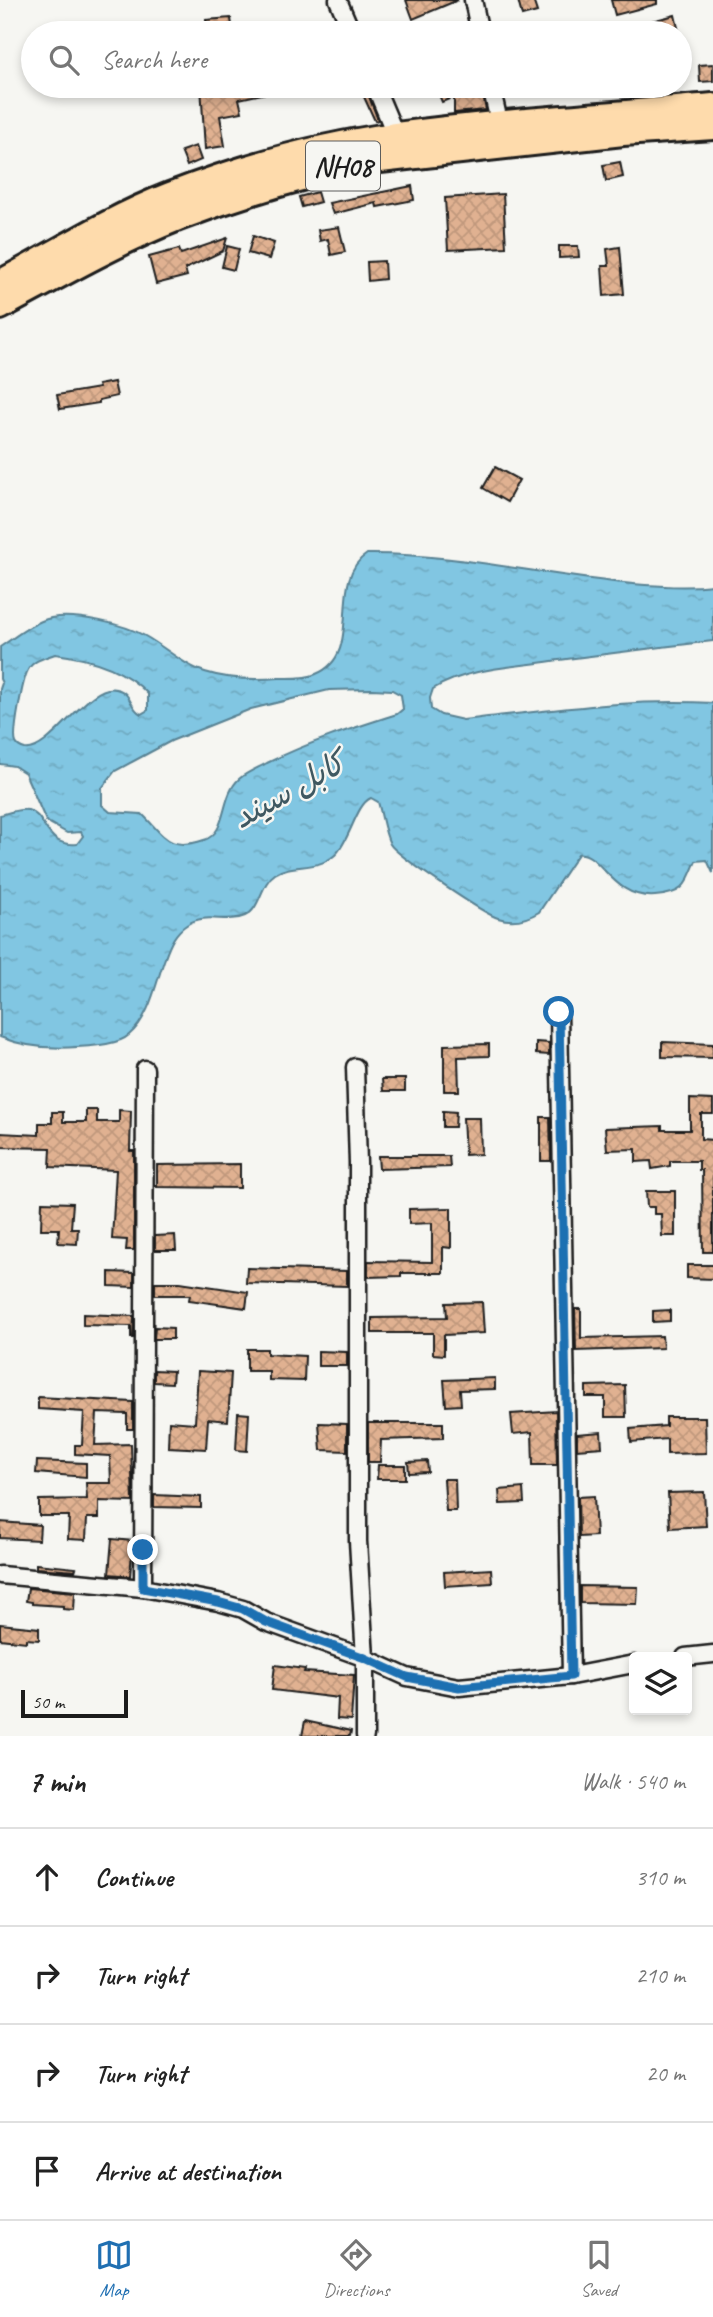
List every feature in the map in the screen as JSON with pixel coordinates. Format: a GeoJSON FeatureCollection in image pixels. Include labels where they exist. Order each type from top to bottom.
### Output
{"type":"FeatureCollection","features":[{"type":"Feature","properties":{"kind":"highway","name":"NH08"},"geometry":{"type":"LineString","coordinates":[[0,306],[172,208],[210,182],[280,161],[396,136],[713,107]]}},
{"type":"Feature","properties":{"kind":"highway","name":"NH08"},"geometry":{"type":"LineString","coordinates":[[0,284],[113,223],[345,166],[380,159],[623,132],[713,126]]}},
{"type":"Feature","properties":{"kind":"street"},"geometry":{"type":"LineString","coordinates":[[338,0],[347,21]]}},
{"type":"Feature","properties":{"kind":"street"},"geometry":{"type":"LineString","coordinates":[[473,0],[477,21]]}},
{"type":"Feature","properties":{"kind":"street"},"geometry":{"type":"LineString","coordinates":[[379,98],[396,136]]}},
{"type":"Feature","properties":{"kind":"street"},"geometry":{"type":"LineString","coordinates":[[494,98],[500,125]]}},
{"type":"Feature","properties":{"kind":"street"},"geometry":{"type":"LineString","coordinates":[[559,1012],[571,1676]]}},
{"type":"Feature","properties":{"kind":"street"},"geometry":{"type":"LineString","coordinates":[[355,1067],[359,1177],[356,1332],[358,1541],[365,1658],[365,1736]]}},
{"type":"Feature","properties":{"kind":"street"},"geometry":{"type":"LineString","coordinates":[[143,1588],[145,1069]]}},
{"type":"Feature","properties":{"kind":"street"},"geometry":{"type":"LineString","coordinates":[[0,1575],[143,1588],[218,1602],[243,1609],[266,1622],[365,1658],[407,1677],[459,1687],[571,1676],[629,1665]]}},
{"type":"Feature","properties":{"kind":"street"},"geometry":{"type":"LineString","coordinates":[[692,1656],[713,1654]]}},
{"type":"Feature","properties":{"kind":"water","name":"کابل سيند"},"geometry":{"type":"Polygon","coordinates":[[[367,554],[400,555],[467,561],[633,584],[683,587],[713,585],[713,641],[475,672],[433,689],[430,698],[431,709],[441,715],[463,720],[619,704],[713,703],[713,873],[707,860],[696,861],[686,883],[678,891],[665,895],[640,895],[617,883],[594,860],[578,854],[539,912],[519,920],[504,920],[459,896],[396,850],[388,839],[378,802],[371,798],[361,807],[340,849],[328,860],[289,868],[275,874],[266,884],[254,908],[245,916],[202,919],[188,924],[180,931],[169,948],[152,999],[142,1019],[129,1035],[112,1043],[58,1048],[28,1045],[0,1037],[0,815],[28,810],[39,818],[52,836],[66,844],[77,844],[83,836],[81,832],[67,833],[46,821],[25,773],[14,766],[0,764],[0,647],[44,620],[73,617],[125,627],[205,672],[251,679],[308,677],[331,664],[339,650],[349,581],[355,566],[367,554]],[[55,654],[33,664],[26,675],[15,729],[16,743],[20,747],[35,747],[46,740],[82,706],[105,690],[116,689],[125,693],[141,714],[148,710],[148,694],[117,671],[80,658],[55,654]],[[329,690],[251,709],[171,741],[115,771],[102,788],[102,805],[110,812],[142,814],[162,835],[174,843],[204,840],[217,830],[233,786],[245,774],[299,748],[397,714],[403,709],[401,695],[392,690],[329,690]]]}},
{"type":"Feature","properties":{"kind":"building"},"geometry":{"type":"Polygon","coordinates":[[[406,0],[458,0],[413,19],[406,0]]]}},
{"type":"Feature","properties":{"kind":"building"},"geometry":{"type":"Polygon","coordinates":[[[518,0],[533,0],[537,12],[522,16],[518,0]]]}},
{"type":"Feature","properties":{"kind":"building"},"geometry":{"type":"Polygon","coordinates":[[[611,0],[657,0],[657,4],[615,15],[611,0]]]}},
{"type":"Feature","properties":{"kind":"building"},"geometry":{"type":"Polygon","coordinates":[[[675,15],[676,21],[652,21],[675,15]]]}},
{"type":"Feature","properties":{"kind":"building"},"geometry":{"type":"Polygon","coordinates":[[[231,18],[231,21],[206,21],[231,18]]]}},
{"type":"Feature","properties":{"kind":"building"},"geometry":{"type":"Polygon","coordinates":[[[713,64],[713,81],[700,82],[699,65],[713,64]]]}},
{"type":"Feature","properties":{"kind":"building"},"geometry":{"type":"Polygon","coordinates":[[[202,98],[244,98],[239,99],[242,112],[220,116],[225,146],[205,149],[202,98]]]}},
{"type":"Feature","properties":{"kind":"building"},"geometry":{"type":"Polygon","coordinates":[[[364,98],[370,98],[378,120],[375,121],[364,98]]]}},
{"type":"Feature","properties":{"kind":"building"},"geometry":{"type":"Polygon","coordinates":[[[454,98],[484,98],[486,110],[454,113],[454,98]]]}},
{"type":"Feature","properties":{"kind":"building"},"geometry":{"type":"Polygon","coordinates":[[[196,146],[201,160],[187,166],[181,151],[196,146]]]}},
{"type":"Feature","properties":{"kind":"building"},"geometry":{"type":"Polygon","coordinates":[[[620,162],[623,177],[606,181],[603,165],[620,162]]]}},
{"type":"Feature","properties":{"kind":"building"},"geometry":{"type":"Polygon","coordinates":[[[412,186],[414,200],[377,207],[376,203],[333,214],[329,203],[412,186]]]}},
{"type":"Feature","properties":{"kind":"building"},"geometry":{"type":"Polygon","coordinates":[[[317,192],[320,202],[302,207],[299,197],[317,192]]]}},
{"type":"Feature","properties":{"kind":"building"},"geometry":{"type":"Polygon","coordinates":[[[503,194],[506,247],[448,250],[445,198],[503,194]]]}},
{"type":"Feature","properties":{"kind":"building"},"geometry":{"type":"Polygon","coordinates":[[[339,227],[345,252],[331,255],[328,239],[320,241],[318,230],[339,227]]]}},
{"type":"Feature","properties":{"kind":"building"},"geometry":{"type":"Polygon","coordinates":[[[253,236],[274,243],[269,259],[248,253],[253,236]]]}},
{"type":"Feature","properties":{"kind":"building"},"geometry":{"type":"Polygon","coordinates":[[[227,238],[223,251],[185,269],[187,276],[156,284],[149,257],[179,249],[181,254],[227,238]]]}},
{"type":"Feature","properties":{"kind":"building"},"geometry":{"type":"Polygon","coordinates":[[[227,246],[239,249],[234,270],[222,267],[227,246]]]}},
{"type":"Feature","properties":{"kind":"building"},"geometry":{"type":"Polygon","coordinates":[[[559,246],[578,246],[579,257],[559,258],[559,246]]]}},
{"type":"Feature","properties":{"kind":"building"},"geometry":{"type":"Polygon","coordinates":[[[620,247],[624,294],[604,296],[602,266],[609,266],[607,249],[620,247]]]}},
{"type":"Feature","properties":{"kind":"building"},"geometry":{"type":"Polygon","coordinates":[[[384,261],[385,279],[368,281],[367,262],[384,261]]]}},
{"type":"Feature","properties":{"kind":"building"},"geometry":{"type":"Polygon","coordinates":[[[114,382],[117,396],[99,400],[99,403],[60,409],[57,395],[99,388],[98,385],[114,382]]]}},
{"type":"Feature","properties":{"kind":"building"},"geometry":{"type":"Polygon","coordinates":[[[495,467],[519,480],[507,502],[483,488],[495,467]]]}},
{"type":"Feature","properties":{"kind":"building"},"geometry":{"type":"Polygon","coordinates":[[[536,1042],[549,1043],[549,1055],[536,1054],[536,1042]]]}},
{"type":"Feature","properties":{"kind":"building"},"geometry":{"type":"Polygon","coordinates":[[[662,1042],[713,1044],[713,1058],[662,1057],[662,1042]]]}},
{"type":"Feature","properties":{"kind":"building"},"geometry":{"type":"Polygon","coordinates":[[[489,1044],[489,1056],[458,1057],[459,1091],[444,1091],[444,1045],[489,1044]]]}},
{"type":"Feature","properties":{"kind":"building"},"geometry":{"type":"Polygon","coordinates":[[[382,1079],[405,1079],[405,1091],[383,1091],[382,1079]]]}},
{"type":"Feature","properties":{"kind":"building"},"geometry":{"type":"Polygon","coordinates":[[[690,1099],[713,1100],[713,1114],[701,1114],[701,1139],[713,1140],[713,1252],[703,1252],[702,1170],[699,1170],[699,1161],[670,1161],[670,1166],[652,1169],[651,1161],[636,1162],[636,1149],[607,1150],[605,1128],[662,1126],[662,1130],[690,1130],[690,1099]]]}},
{"type":"Feature","properties":{"kind":"building"},"geometry":{"type":"Polygon","coordinates":[[[86,1110],[97,1110],[97,1122],[119,1122],[119,1110],[131,1111],[130,1151],[134,1151],[134,1250],[126,1250],[127,1240],[112,1239],[116,1170],[50,1167],[51,1148],[0,1147],[0,1133],[39,1135],[39,1123],[52,1123],[52,1112],[63,1112],[63,1122],[86,1122],[86,1110]]]}},
{"type":"Feature","properties":{"kind":"building"},"geometry":{"type":"Polygon","coordinates":[[[443,1111],[456,1112],[455,1127],[443,1127],[443,1111]]]}},
{"type":"Feature","properties":{"kind":"building"},"geometry":{"type":"Polygon","coordinates":[[[541,1117],[550,1117],[551,1161],[541,1161],[541,1117]]]}},
{"type":"Feature","properties":{"kind":"building"},"geometry":{"type":"Polygon","coordinates":[[[463,1118],[480,1118],[481,1154],[465,1155],[463,1118]]]}},
{"type":"Feature","properties":{"kind":"building"},"geometry":{"type":"Polygon","coordinates":[[[378,1156],[449,1156],[450,1167],[379,1169],[378,1156]]]}},
{"type":"Feature","properties":{"kind":"building"},"geometry":{"type":"Polygon","coordinates":[[[240,1164],[240,1188],[157,1187],[157,1165],[240,1164]]]}},
{"type":"Feature","properties":{"kind":"building"},"geometry":{"type":"Polygon","coordinates":[[[646,1191],[675,1191],[675,1236],[662,1236],[661,1214],[654,1214],[654,1207],[647,1207],[646,1191]]]}},
{"type":"Feature","properties":{"kind":"building"},"geometry":{"type":"Polygon","coordinates":[[[42,1202],[73,1203],[71,1228],[78,1228],[77,1244],[58,1243],[59,1229],[41,1229],[42,1202]]]}},
{"type":"Feature","properties":{"kind":"building"},"geometry":{"type":"Polygon","coordinates":[[[451,1208],[451,1248],[443,1247],[443,1273],[401,1273],[401,1276],[368,1277],[368,1261],[432,1262],[432,1223],[409,1224],[409,1209],[451,1208]]]}},
{"type":"Feature","properties":{"kind":"building"},"geometry":{"type":"Polygon","coordinates":[[[175,1235],[176,1250],[155,1250],[155,1236],[175,1235]]]}},
{"type":"Feature","properties":{"kind":"building"},"geometry":{"type":"Polygon","coordinates":[[[687,1265],[713,1265],[713,1279],[687,1278],[687,1265]]]}},
{"type":"Feature","properties":{"kind":"building"},"geometry":{"type":"Polygon","coordinates":[[[247,1268],[347,1271],[347,1286],[246,1283],[247,1268]]]}},
{"type":"Feature","properties":{"kind":"building"},"geometry":{"type":"Polygon","coordinates":[[[109,1272],[134,1273],[134,1287],[109,1286],[109,1272]]]}},
{"type":"Feature","properties":{"kind":"building"},"geometry":{"type":"Polygon","coordinates":[[[155,1282],[180,1282],[248,1292],[246,1308],[189,1300],[190,1295],[155,1295],[155,1282]]]}},
{"type":"Feature","properties":{"kind":"building"},"geometry":{"type":"Polygon","coordinates":[[[482,1302],[484,1333],[444,1335],[444,1355],[433,1354],[433,1333],[372,1333],[372,1318],[447,1317],[446,1303],[482,1302]]]}},
{"type":"Feature","properties":{"kind":"building"},"geometry":{"type":"Polygon","coordinates":[[[575,1309],[581,1309],[581,1338],[662,1336],[663,1348],[576,1351],[575,1309]]]}},
{"type":"Feature","properties":{"kind":"building"},"geometry":{"type":"Polygon","coordinates":[[[670,1310],[670,1321],[653,1322],[653,1311],[670,1310]]]}},
{"type":"Feature","properties":{"kind":"building"},"geometry":{"type":"Polygon","coordinates":[[[83,1314],[134,1316],[133,1338],[131,1326],[83,1325],[83,1314]]]}},
{"type":"Feature","properties":{"kind":"building"},"geometry":{"type":"Polygon","coordinates":[[[155,1327],[173,1328],[173,1339],[154,1339],[155,1327]]]}},
{"type":"Feature","properties":{"kind":"building"},"geometry":{"type":"Polygon","coordinates":[[[247,1349],[267,1349],[267,1354],[305,1356],[304,1381],[269,1380],[269,1371],[247,1371],[247,1349]]]}},
{"type":"Feature","properties":{"kind":"building"},"geometry":{"type":"Polygon","coordinates":[[[318,1351],[347,1352],[347,1366],[318,1366],[318,1351]]]}},
{"type":"Feature","properties":{"kind":"building"},"geometry":{"type":"Polygon","coordinates":[[[154,1370],[173,1371],[172,1383],[154,1382],[154,1370]]]}},
{"type":"Feature","properties":{"kind":"building"},"geometry":{"type":"Polygon","coordinates":[[[198,1371],[231,1373],[228,1421],[208,1419],[206,1449],[168,1447],[169,1421],[195,1423],[198,1371]]]}},
{"type":"Feature","properties":{"kind":"building"},"geometry":{"type":"Polygon","coordinates":[[[495,1378],[495,1389],[460,1390],[461,1405],[446,1406],[444,1380],[495,1378]]]}},
{"type":"Feature","properties":{"kind":"building"},"geometry":{"type":"Polygon","coordinates":[[[625,1385],[626,1417],[605,1417],[605,1397],[586,1397],[586,1386],[625,1385]]]}},
{"type":"Feature","properties":{"kind":"building"},"geometry":{"type":"Polygon","coordinates":[[[38,1397],[133,1402],[133,1429],[127,1429],[127,1414],[97,1413],[95,1445],[131,1444],[133,1502],[99,1501],[99,1518],[87,1518],[86,1540],[68,1539],[69,1516],[39,1516],[39,1500],[87,1499],[86,1483],[111,1483],[110,1456],[75,1454],[75,1445],[82,1445],[84,1412],[38,1409],[38,1397]]]}},
{"type":"Feature","properties":{"kind":"building"},"geometry":{"type":"Polygon","coordinates":[[[556,1411],[557,1465],[533,1465],[532,1432],[513,1434],[511,1414],[556,1411]]]}},
{"type":"Feature","properties":{"kind":"building"},"geometry":{"type":"Polygon","coordinates":[[[238,1413],[249,1414],[247,1451],[236,1450],[238,1413]]]}},
{"type":"Feature","properties":{"kind":"building"},"geometry":{"type":"Polygon","coordinates":[[[666,1417],[705,1417],[706,1453],[667,1454],[667,1439],[631,1442],[630,1429],[666,1426],[666,1417]]]}},
{"type":"Feature","properties":{"kind":"building"},"geometry":{"type":"Polygon","coordinates":[[[319,1423],[347,1424],[347,1451],[321,1450],[319,1423]]]}},
{"type":"Feature","properties":{"kind":"building"},"geometry":{"type":"Polygon","coordinates":[[[368,1423],[443,1423],[443,1438],[381,1440],[380,1462],[368,1462],[368,1423]]]}},
{"type":"Feature","properties":{"kind":"building"},"geometry":{"type":"Polygon","coordinates":[[[601,1432],[602,1447],[577,1449],[577,1434],[601,1432]]]}},
{"type":"Feature","properties":{"kind":"building"},"geometry":{"type":"Polygon","coordinates":[[[37,1461],[86,1463],[86,1477],[36,1473],[37,1461]]]}},
{"type":"Feature","properties":{"kind":"building"},"geometry":{"type":"Polygon","coordinates":[[[427,1461],[428,1472],[409,1473],[408,1462],[427,1461]]]}},
{"type":"Feature","properties":{"kind":"building"},"geometry":{"type":"Polygon","coordinates":[[[378,1465],[405,1465],[405,1479],[377,1479],[378,1465]]]}},
{"type":"Feature","properties":{"kind":"building"},"geometry":{"type":"Polygon","coordinates":[[[444,1479],[455,1479],[456,1511],[446,1511],[444,1479]]]}},
{"type":"Feature","properties":{"kind":"building"},"geometry":{"type":"Polygon","coordinates":[[[523,1488],[524,1503],[500,1504],[499,1490],[523,1488]]]}},
{"type":"Feature","properties":{"kind":"building"},"geometry":{"type":"Polygon","coordinates":[[[704,1492],[706,1526],[670,1528],[668,1493],[704,1492]]]}},
{"type":"Feature","properties":{"kind":"building"},"geometry":{"type":"Polygon","coordinates":[[[154,1495],[201,1497],[201,1508],[154,1507],[154,1495]]]}},
{"type":"Feature","properties":{"kind":"building"},"geometry":{"type":"Polygon","coordinates":[[[594,1496],[596,1536],[579,1537],[578,1497],[594,1496]]]}},
{"type":"Feature","properties":{"kind":"building"},"geometry":{"type":"Polygon","coordinates":[[[0,1522],[40,1525],[39,1540],[0,1538],[0,1522]]]}},
{"type":"Feature","properties":{"kind":"building"},"geometry":{"type":"Polygon","coordinates":[[[112,1539],[133,1541],[130,1576],[109,1574],[112,1539]]]}},
{"type":"Feature","properties":{"kind":"building"},"geometry":{"type":"Polygon","coordinates":[[[36,1564],[76,1568],[75,1571],[36,1568],[36,1564]]]}},
{"type":"Feature","properties":{"kind":"building"},"geometry":{"type":"Polygon","coordinates":[[[491,1569],[492,1583],[445,1586],[444,1572],[491,1569]]]}},
{"type":"Feature","properties":{"kind":"building"},"geometry":{"type":"Polygon","coordinates":[[[580,1586],[638,1587],[637,1604],[580,1603],[580,1586]]]}},
{"type":"Feature","properties":{"kind":"building"},"geometry":{"type":"Polygon","coordinates":[[[28,1588],[75,1592],[74,1610],[63,1609],[63,1606],[32,1604],[26,1601],[28,1588]]]}},
{"type":"Feature","properties":{"kind":"building"},"geometry":{"type":"Polygon","coordinates":[[[0,1624],[39,1628],[39,1640],[26,1639],[26,1642],[0,1639],[0,1624]]]}},
{"type":"Feature","properties":{"kind":"building"},"geometry":{"type":"Polygon","coordinates":[[[275,1665],[305,1669],[304,1672],[354,1675],[351,1720],[337,1719],[338,1698],[272,1690],[275,1665]]]}},
{"type":"Feature","properties":{"kind":"building"},"geometry":{"type":"Polygon","coordinates":[[[305,1721],[351,1731],[350,1736],[302,1736],[305,1721]]]}},
{"type":"Feature","properties":{"kind":"route"},"geometry":{"type":"LineString","coordinates":[[143,1550],[143,1588],[243,1609],[266,1622],[365,1658],[407,1677],[459,1687],[571,1676],[559,1012]]}}]}
